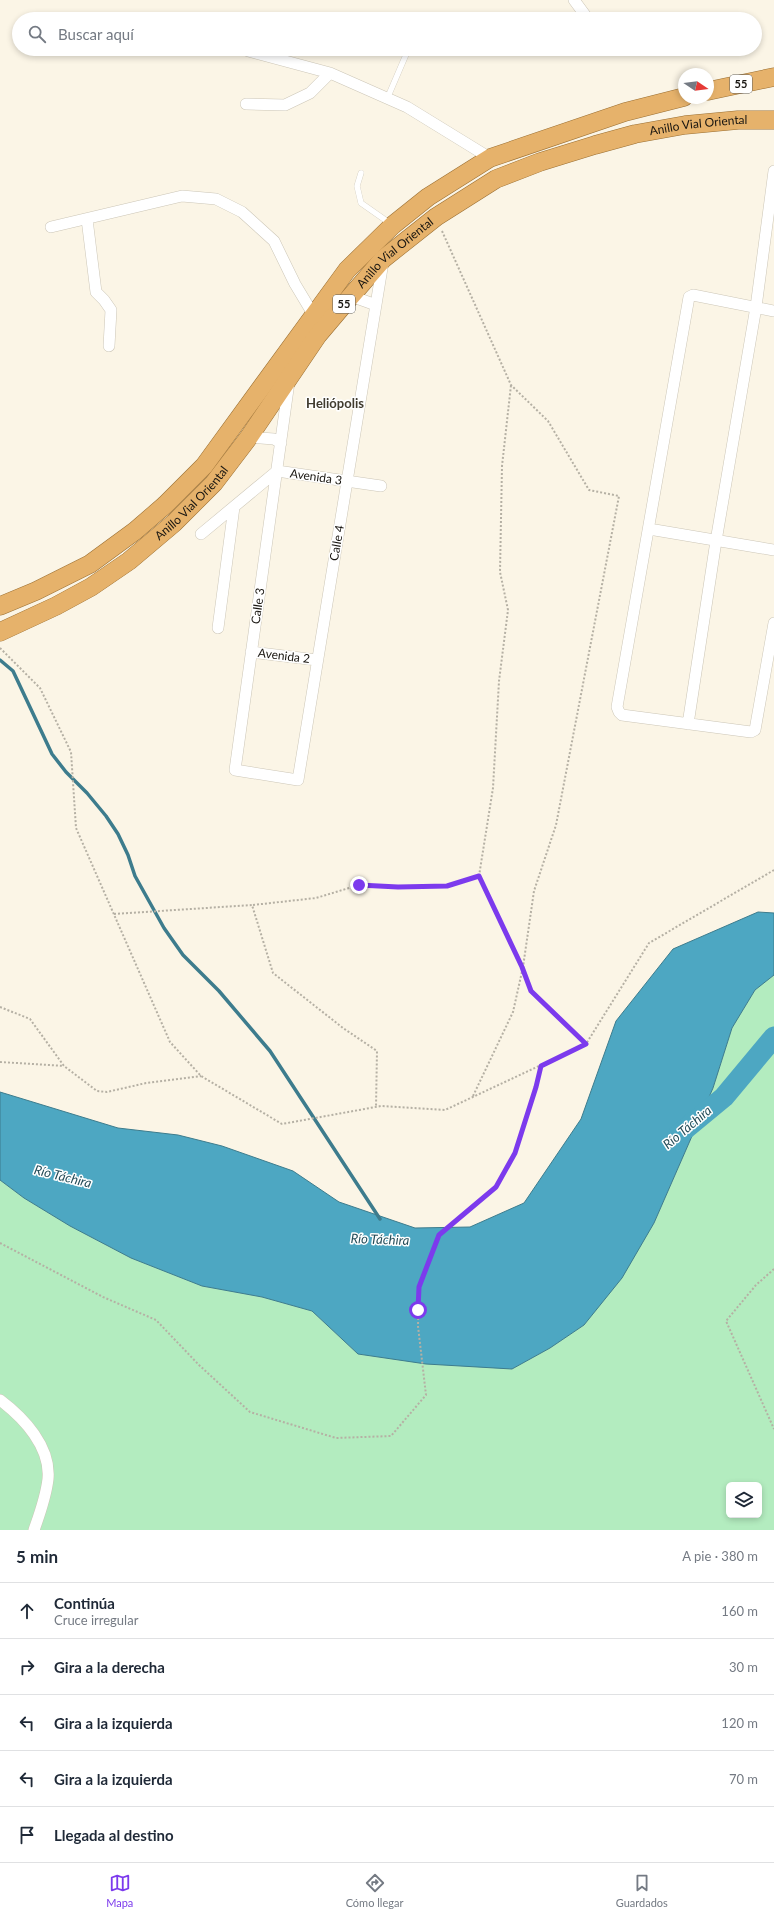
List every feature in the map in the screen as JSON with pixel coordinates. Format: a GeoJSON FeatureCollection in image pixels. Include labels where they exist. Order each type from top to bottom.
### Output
{"type":"FeatureCollection","features":[{"type":"Feature","properties":{"kind":"highway","name":"55"},"geometry":{"type":"LineString","coordinates":[[714,90],[774,77]]}},
{"type":"Feature","properties":{"kind":"highway","name":"Anillo Vial Oriental"},"geometry":{"type":"LineString","coordinates":[[0,606],[36,591],[90,564],[135,531],[165,505],[204,466],[347,270],[393,226],[428,197],[490,158],[626,112],[678,99]]}},
{"type":"Feature","properties":{"kind":"highway","name":"Anillo Vial Oriental"},"geometry":{"type":"LineString","coordinates":[[0,632],[56,606],[91,587],[129,561],[174,523],[204,493],[249,437],[318,335],[351,296],[383,259],[436,217],[496,179],[540,162],[602,143],[635,134],[685,125],[738,120],[774,120]]}},
{"type":"Feature","properties":{"kind":"street"},"geometry":{"type":"LineString","coordinates":[[574,0],[583,12]]}},
{"type":"Feature","properties":{"kind":"street"},"geometry":{"type":"LineString","coordinates":[[264,56],[330,73],[407,107],[490,158]]}},
{"type":"Feature","properties":{"kind":"street"},"geometry":{"type":"LineString","coordinates":[[246,104],[285,105],[310,93],[330,73]]}},
{"type":"Feature","properties":{"kind":"street"},"geometry":{"type":"LineString","coordinates":[[688,724],[716,541],[756,307],[774,175]]}},
{"type":"Feature","properties":{"kind":"street"},"geometry":{"type":"LineString","coordinates":[[51,227],[182,196],[216,200],[242,212],[274,240],[295,284],[314,314]]}},
{"type":"Feature","properties":{"kind":"street"},"geometry":{"type":"LineString","coordinates":[[87,219],[96,292],[111,310],[109,346]]}},
{"type":"Feature","properties":{"kind":"street","name":"Calle 4"},"geometry":{"type":"LineString","coordinates":[[298,780],[348,481],[383,259]]}},
{"type":"Feature","properties":{"kind":"street"},"geometry":{"type":"LineString","coordinates":[[774,311],[693,295],[689,297],[618,707],[619,712],[622,715],[688,724],[751,732],[755,730],[774,623]]}},
{"type":"Feature","properties":{"kind":"street"},"geometry":{"type":"LineString","coordinates":[[351,296],[376,305]]}},
{"type":"Feature","properties":{"kind":"street","name":"Calle 3"},"geometry":{"type":"LineString","coordinates":[[290,378],[235,770],[298,780]]}},
{"type":"Feature","properties":{"kind":"street"},"geometry":{"type":"LineString","coordinates":[[249,437],[274,438],[280,443]]}},
{"type":"Feature","properties":{"kind":"street","name":"Avenida 3"},"geometry":{"type":"LineString","coordinates":[[201,534],[277,471],[381,486]]}},
{"type":"Feature","properties":{"kind":"street"},"geometry":{"type":"LineString","coordinates":[[218,628],[234,507]]}},
{"type":"Feature","properties":{"kind":"street"},"geometry":{"type":"LineString","coordinates":[[649,529],[774,550]]}},
{"type":"Feature","properties":{"kind":"street","name":"Avenida 2"},"geometry":{"type":"LineString","coordinates":[[251,652],[317,660]]}},
{"type":"Feature","properties":{"kind":"street"},"geometry":{"type":"LineString","coordinates":[[0,1400],[14,1411],[37,1437],[48,1463],[48,1478],[44,1502],[34,1530]]}},
{"type":"Feature","properties":{"kind":"lane"},"geometry":{"type":"LineString","coordinates":[[387,99],[405,56]]}},
{"type":"Feature","properties":{"kind":"lane"},"geometry":{"type":"LineString","coordinates":[[360,173],[357,186],[361,203],[393,226]]}},
{"type":"Feature","properties":{"kind":"path"},"geometry":{"type":"LineString","coordinates":[[436,217],[511,385],[548,421],[588,490],[619,496],[556,825],[534,891],[513,1012],[472,1098]]}},
{"type":"Feature","properties":{"kind":"path"},"geometry":{"type":"LineString","coordinates":[[511,385],[502,466],[500,572],[508,610],[499,681],[493,788],[479,876],[522,967],[531,991],[586,1044]]}},
{"type":"Feature","properties":{"kind":"path"},"geometry":{"type":"LineString","coordinates":[[0,648],[40,688],[71,752],[76,828],[170,1042],[201,1076],[282,1124],[376,1107],[444,1110],[586,1044],[649,943],[774,870]]}},
{"type":"Feature","properties":{"kind":"path"},"geometry":{"type":"LineString","coordinates":[[114,914],[252,905],[316,898],[359,885],[398,887],[447,886],[479,876]]}},
{"type":"Feature","properties":{"kind":"path"},"geometry":{"type":"LineString","coordinates":[[252,905],[273,973],[343,1028],[377,1052],[376,1107]]}},
{"type":"Feature","properties":{"kind":"path"},"geometry":{"type":"LineString","coordinates":[[0,1007],[30,1018],[64,1066],[97,1091],[107,1092],[146,1083],[201,1076]]}},
{"type":"Feature","properties":{"kind":"path"},"geometry":{"type":"LineString","coordinates":[[0,1062],[64,1066]]}},
{"type":"Feature","properties":{"kind":"path"},"geometry":{"type":"LineString","coordinates":[[0,1243],[104,1297],[156,1320],[199,1365],[250,1412],[336,1438],[391,1436],[426,1395],[418,1326],[419,1287],[439,1235],[496,1187],[515,1153],[536,1087],[541,1066]]}},
{"type":"Feature","properties":{"kind":"path"},"geometry":{"type":"LineString","coordinates":[[774,1269],[756,1285],[726,1321],[774,1429]]}},
{"type":"Feature","properties":{"kind":"green space"},"geometry":{"type":"Polygon","coordinates":[[[774,975],[774,1530],[0,1530],[0,1180],[24,1198],[70,1226],[131,1258],[202,1286],[262,1297],[312,1311],[358,1354],[512,1369],[550,1348],[584,1325],[654,1223],[713,1088],[732,1028],[755,990],[774,975]]]}},
{"type":"Feature","properties":{"kind":"water"},"geometry":{"type":"Polygon","coordinates":[[[758,912],[774,913],[774,975],[755,990],[732,1028],[713,1088],[654,1223],[622,1278],[584,1325],[550,1348],[512,1369],[426,1364],[358,1354],[312,1311],[262,1297],[202,1286],[131,1258],[70,1226],[24,1198],[0,1180],[0,1092],[118,1128],[178,1135],[222,1146],[293,1171],[339,1202],[415,1228],[470,1227],[524,1203],[581,1119],[616,1021],[673,949],[758,912]]]}},
{"type":"Feature","properties":{"kind":"waterway"},"geometry":{"type":"LineString","coordinates":[[0,660],[13,671],[52,754],[66,772],[87,793],[106,816],[118,834],[128,855],[135,876],[164,928],[183,955],[219,991],[270,1051],[380,1219]]}},
{"type":"Feature","properties":{"kind":"waterway","name":"Río Táchira"},"geometry":{"type":"LineString","coordinates":[[678,1135],[724,1097],[774,1037]]}},
{"type":"Feature","properties":{"kind":"district","name":"Heliópolis"},"geometry":{"type":"Point","coordinates":[335,403]}},
{"type":"Feature","properties":{"kind":"route"},"geometry":{"type":"LineString","coordinates":[[359,885],[398,887],[447,886],[479,876],[522,967],[531,991],[586,1044],[541,1066],[536,1087],[515,1153],[496,1187],[439,1235],[419,1287],[418,1310]]}}]}
